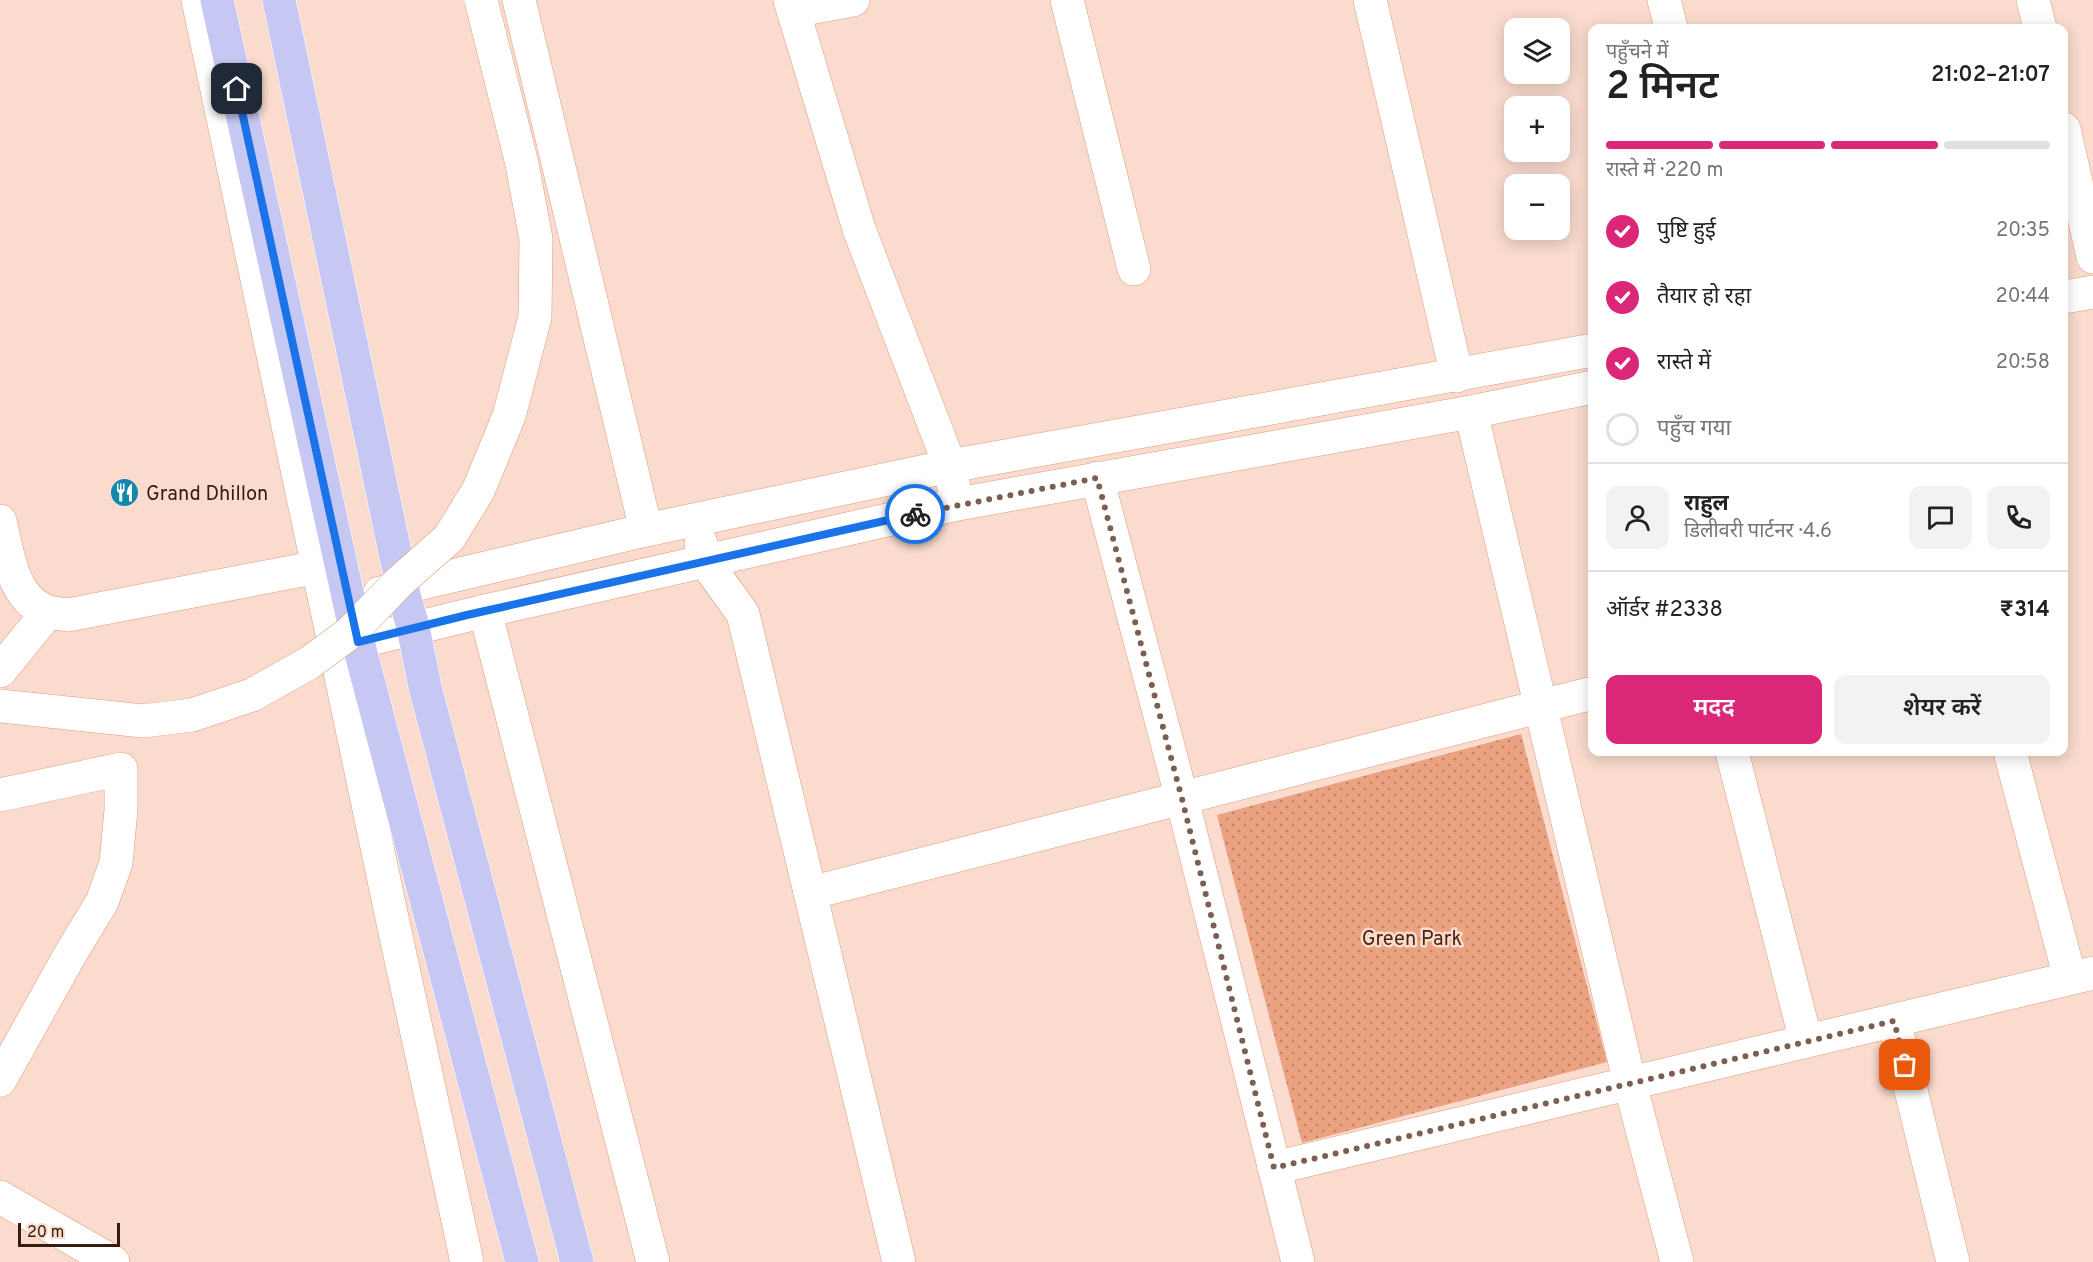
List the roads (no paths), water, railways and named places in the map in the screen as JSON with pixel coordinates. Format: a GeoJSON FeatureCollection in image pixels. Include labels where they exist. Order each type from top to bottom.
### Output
{"type":"FeatureCollection","features":[{"type":"Feature","properties":{"kind":"highway"},"geometry":{"type":"LineString","coordinates":[[217,0],[369,688],[522,1262]]}},
{"type":"Feature","properties":{"kind":"highway"},"geometry":{"type":"LineString","coordinates":[[279,0],[425,687],[578,1262]]}},
{"type":"Feature","properties":{"kind":"street"},"geometry":{"type":"LineString","coordinates":[[198,0],[467,1262]]}},
{"type":"Feature","properties":{"kind":"street"},"geometry":{"type":"LineString","coordinates":[[0,706],[143,721],[192,715],[252,695],[309,663],[351,632],[398,583],[449,538],[478,491],[509,416],[536,317],[536,239],[522,164],[481,0]]}},
{"type":"Feature","properties":{"kind":"street"},"geometry":{"type":"LineString","coordinates":[[519,0],[646,530]]}},
{"type":"Feature","properties":{"kind":"street"},"geometry":{"type":"LineString","coordinates":[[853,0],[792,6],[859,229],[950,466],[958,504]]}},
{"type":"Feature","properties":{"kind":"street"},"geometry":{"type":"LineString","coordinates":[[1067,0],[1134,269]]}},
{"type":"Feature","properties":{"kind":"street"},"geometry":{"type":"LineString","coordinates":[[1370,0],[1457,376]]}},
{"type":"Feature","properties":{"kind":"street"},"geometry":{"type":"LineString","coordinates":[[1664,0],[1670,24]]}},
{"type":"Feature","properties":{"kind":"street"},"geometry":{"type":"LineString","coordinates":[[2034,0],[2039,24]]}},
{"type":"Feature","properties":{"kind":"street"},"geometry":{"type":"LineString","coordinates":[[2068,152],[2085,248]]}},
{"type":"Feature","properties":{"kind":"street"},"geometry":{"type":"LineString","coordinates":[[2068,296],[2093,292]]}},
{"type":"Feature","properties":{"kind":"street"},"geometry":{"type":"LineString","coordinates":[[349,601],[646,530],[950,466],[1588,351]]}},
{"type":"Feature","properties":{"kind":"street"},"geometry":{"type":"LineString","coordinates":[[358,642],[413,627],[958,504],[1471,412],[1588,388]]}},
{"type":"Feature","properties":{"kind":"street"},"geometry":{"type":"LineString","coordinates":[[1471,412],[1630,1084],[1677,1262]]}},
{"type":"Feature","properties":{"kind":"street"},"geometry":{"type":"LineString","coordinates":[[1097,478],[1182,799],[1298,1262]]}},
{"type":"Feature","properties":{"kind":"street"},"geometry":{"type":"LineString","coordinates":[[737,510],[746,553],[743,614],[899,1262]]}},
{"type":"Feature","properties":{"kind":"street"},"geometry":{"type":"LineString","coordinates":[[0,521],[15,580],[27,599],[48,612],[68,615],[318,567]]}},
{"type":"Feature","properties":{"kind":"street"},"geometry":{"type":"LineString","coordinates":[[695,521],[705,561],[743,614]]}},
{"type":"Feature","properties":{"kind":"street"},"geometry":{"type":"LineString","coordinates":[[485,611],[653,1262]]}},
{"type":"Feature","properties":{"kind":"street"},"geometry":{"type":"LineString","coordinates":[[0,671],[48,612]]}},
{"type":"Feature","properties":{"kind":"street"},"geometry":{"type":"LineString","coordinates":[[810,893],[1588,694]]}},
{"type":"Feature","properties":{"kind":"street"},"geometry":{"type":"LineString","coordinates":[[1733,756],[1806,1041]]}},
{"type":"Feature","properties":{"kind":"street"},"geometry":{"type":"LineString","coordinates":[[1274,1168],[2082,975],[2011,756]]}},
{"type":"Feature","properties":{"kind":"street"},"geometry":{"type":"LineString","coordinates":[[0,795],[121,769],[121,810],[116,863],[102,902],[0,1080]]}},
{"type":"Feature","properties":{"kind":"street"},"geometry":{"type":"LineString","coordinates":[[1894,1021],[1953,1262]]}},
{"type":"Feature","properties":{"kind":"street"},"geometry":{"type":"LineString","coordinates":[[0,1197],[113,1262]]}},
{"type":"Feature","properties":{"kind":"place","name":"Grand Dhillon"},"geometry":{"type":"Point","coordinates":[125,493]}},
{"type":"Feature","properties":{"kind":"park label","name":"Green Park"},"geometry":{"type":"Point","coordinates":[1412,938]}}]}
